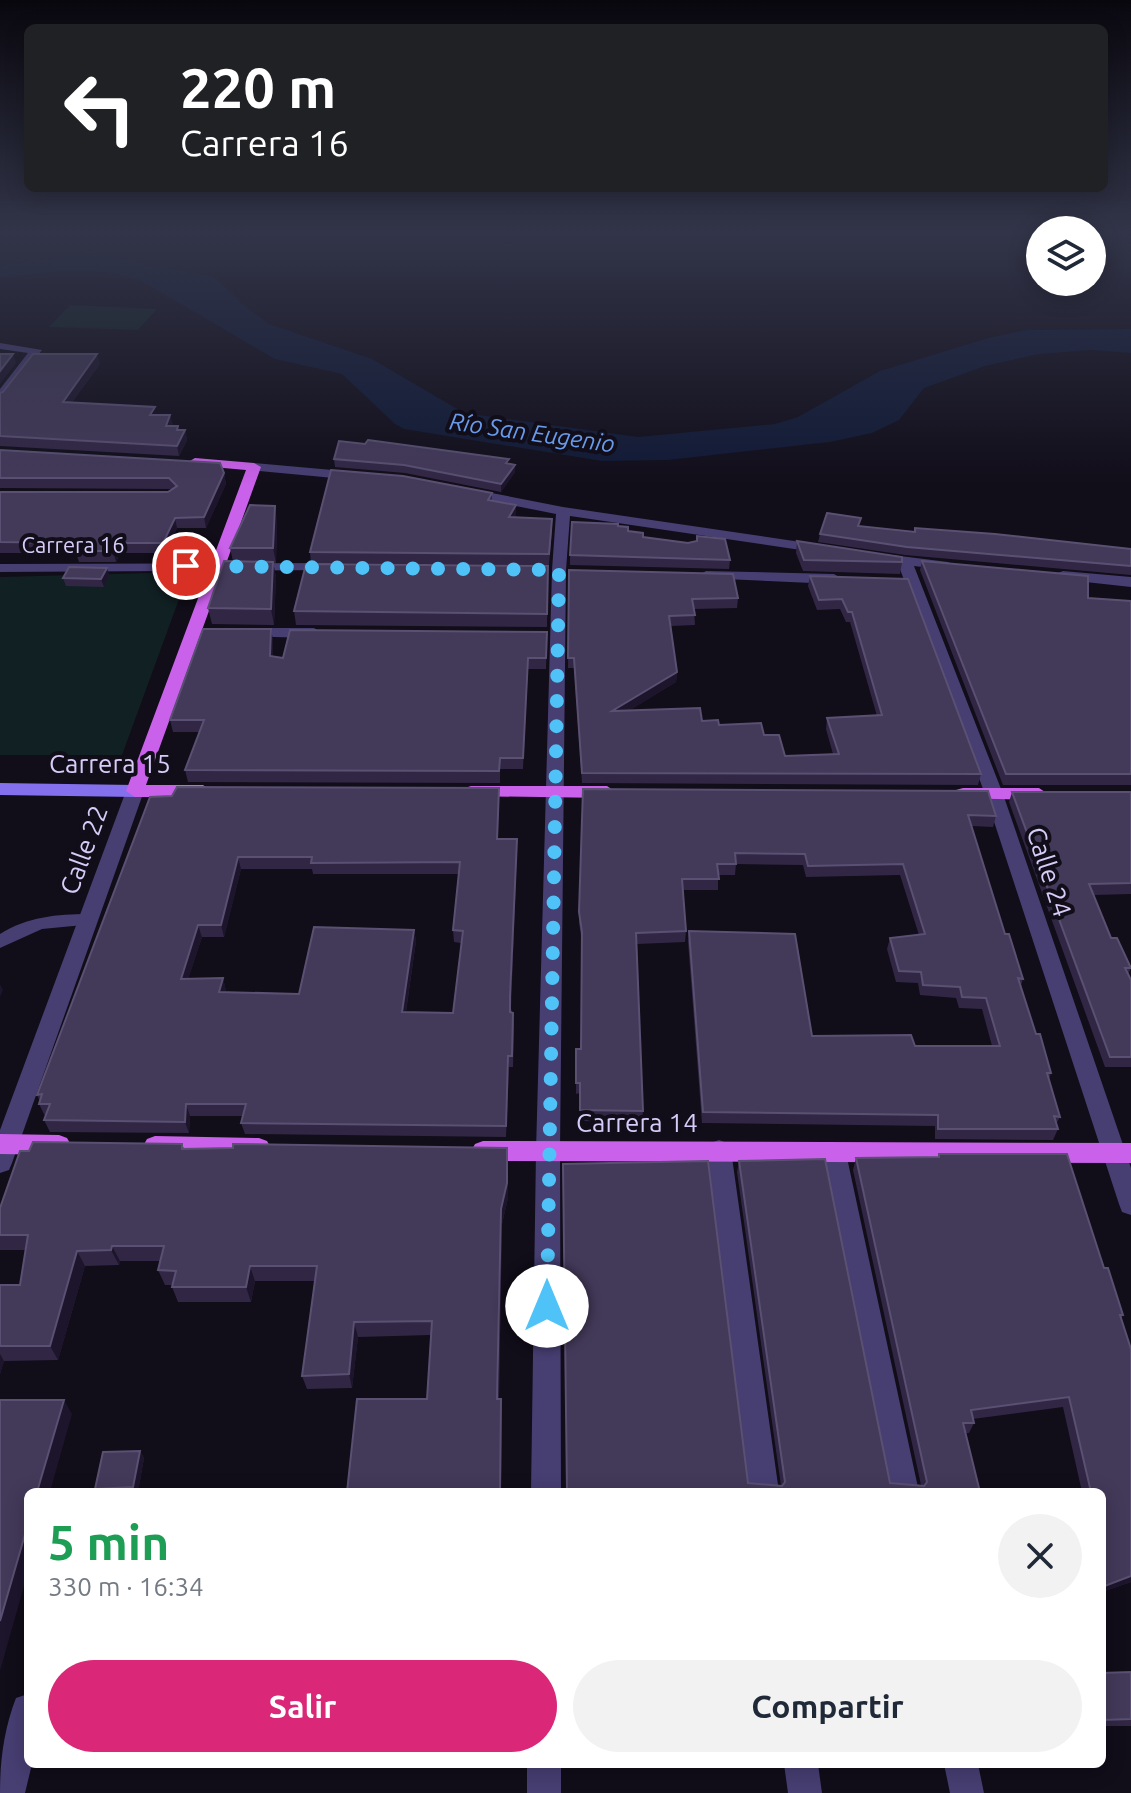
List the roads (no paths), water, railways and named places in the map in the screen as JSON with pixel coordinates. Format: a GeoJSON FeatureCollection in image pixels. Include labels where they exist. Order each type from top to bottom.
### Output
{"type":"FeatureCollection","features":[{"type":"Feature","properties":{"kind":"main road"},"geometry":{"type":"LineString","coordinates":[[188,462],[254,467]]}},
{"type":"Feature","properties":{"kind":"main road","name":"Calle 22"},"geometry":{"type":"LineString","coordinates":[[135,791],[208,632],[217,566],[254,467]]}},
{"type":"Feature","properties":{"kind":"main road","name":"Carrera 15"},"geometry":{"type":"LineString","coordinates":[[0,789],[229,791]]}},
{"type":"Feature","properties":{"kind":"main road"},"geometry":{"type":"LineString","coordinates":[[446,792],[633,792]]}},
{"type":"Feature","properties":{"kind":"main road"},"geometry":{"type":"LineString","coordinates":[[947,794],[1055,794]]}},
{"type":"Feature","properties":{"kind":"main road"},"geometry":{"type":"LineString","coordinates":[[2,1151],[86,1146]]}},
{"type":"Feature","properties":{"kind":"main road"},"geometry":{"type":"LineString","coordinates":[[134,1146],[278,1148]]}},
{"type":"Feature","properties":{"kind":"main road","name":"Carrera 14"},"geometry":{"type":"LineString","coordinates":[[453,1150],[1121,1153]]}},
{"type":"Feature","properties":{"kind":"street"},"geometry":{"type":"LineString","coordinates":[[0,346],[36,350],[0,397]]}},
{"type":"Feature","properties":{"kind":"street"},"geometry":{"type":"LineString","coordinates":[[254,467],[374,477]]}},
{"type":"Feature","properties":{"kind":"street"},"geometry":{"type":"LineString","coordinates":[[450,489],[563,511],[843,552]]}},
{"type":"Feature","properties":{"kind":"street"},"geometry":{"type":"LineString","coordinates":[[546,1488],[555,792],[550,635],[563,511]]}},
{"type":"Feature","properties":{"kind":"street"},"geometry":{"type":"LineString","coordinates":[[858,555],[965,567]]}},
{"type":"Feature","properties":{"kind":"street","name":"Calle 24"},"geometry":{"type":"LineString","coordinates":[[905,562],[906,581],[994,794],[1121,1153],[1131,1204]]}},
{"type":"Feature","properties":{"kind":"street","name":"Carrera 16"},"geometry":{"type":"LineString","coordinates":[[0,568],[341,567]]}},
{"type":"Feature","properties":{"kind":"street"},"geometry":{"type":"LineString","coordinates":[[683,574],[852,580]]}},
{"type":"Feature","properties":{"kind":"street"},"geometry":{"type":"LineString","coordinates":[[1041,574],[1131,582]]}},
{"type":"Feature","properties":{"kind":"street"},"geometry":{"type":"LineString","coordinates":[[208,632],[336,633]]}},
{"type":"Feature","properties":{"kind":"street","name":"Calle 22"},"geometry":{"type":"LineString","coordinates":[[2,1151],[135,791]]}},
{"type":"Feature","properties":{"kind":"street"},"geometry":{"type":"LineString","coordinates":[[719,1150],[763,1488]]}},
{"type":"Feature","properties":{"kind":"street"},"geometry":{"type":"LineString","coordinates":[[834,1153],[903,1488]]}},
{"type":"Feature","properties":{"kind":"street"},"geometry":{"type":"LineString","coordinates":[[8,1793],[24,1727]]}},
{"type":"Feature","properties":{"kind":"street"},"geometry":{"type":"LineString","coordinates":[[544,1768],[544,1793]]}},
{"type":"Feature","properties":{"kind":"street"},"geometry":{"type":"LineString","coordinates":[[802,1768],[805,1793]]}},
{"type":"Feature","properties":{"kind":"street"},"geometry":{"type":"LineString","coordinates":[[962,1768],[967,1793]]}},
{"type":"Feature","properties":{"kind":"lane"},"geometry":{"type":"LineString","coordinates":[[0,942],[16,931],[49,920],[88,920]]}},
{"type":"Feature","properties":{"kind":"water","name":"Río San Eugenio"},"geometry":{"type":"Polygon","coordinates":[[[206,319],[262,319],[269,324],[372,359],[464,413],[638,437],[775,424],[798,417],[880,371],[992,337],[1027,330],[1131,329],[1131,353],[1091,350],[1039,354],[985,366],[924,388],[899,420],[872,433],[830,442],[668,460],[602,461],[404,429],[342,374],[275,359],[206,319]]]}}]}
